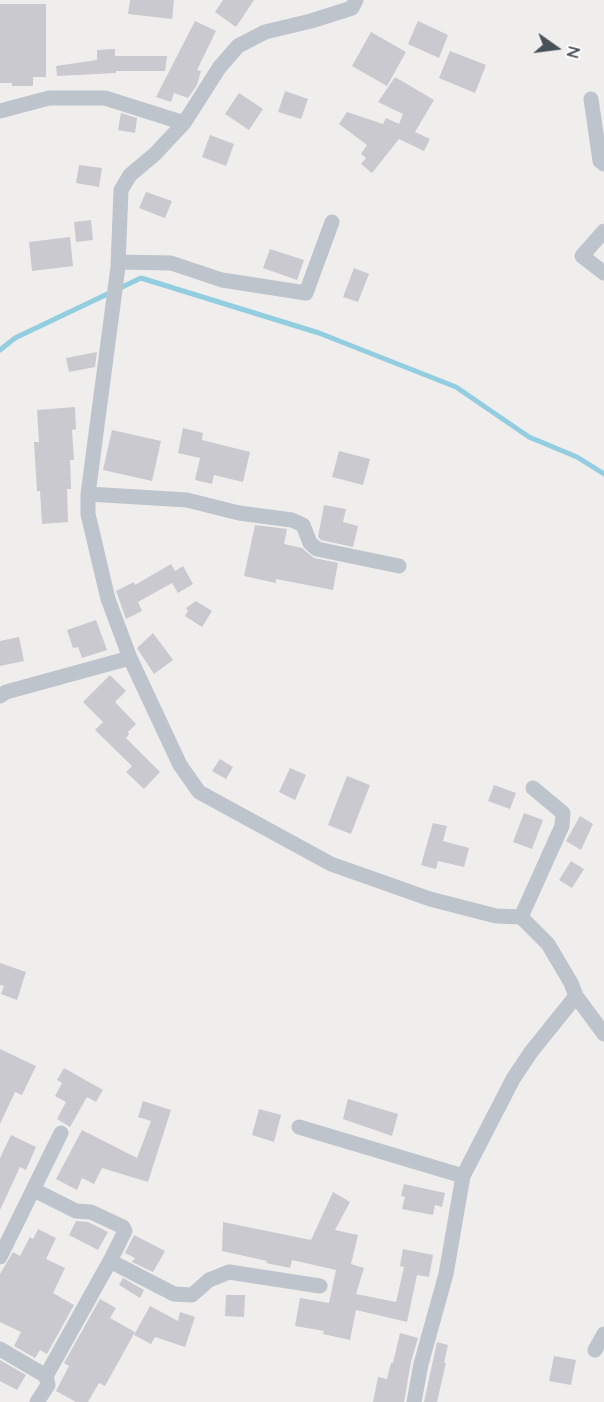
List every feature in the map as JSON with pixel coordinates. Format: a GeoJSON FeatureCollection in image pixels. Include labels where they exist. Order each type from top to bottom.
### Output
{"type":"FeatureCollection","features":[{"type":"Feature","properties":{"kind":"street"},"geometry":{"type":"LineString","coordinates":[[357,0],[352,8],[265,32],[238,46],[219,68],[184,123],[155,154],[130,175],[120,190],[118,265],[88,494],[88,514],[108,599],[130,658],[180,765],[199,792],[331,864],[429,899],[496,915],[521,916],[548,944],[571,982],[576,996],[604,1034]]}},
{"type":"Feature","properties":{"kind":"street"},"geometry":{"type":"LineString","coordinates":[[0,111],[49,98],[105,98],[184,123]]}},
{"type":"Feature","properties":{"kind":"street"},"geometry":{"type":"LineString","coordinates":[[591,99],[600,161],[604,164]]}},
{"type":"Feature","properties":{"kind":"street"},"geometry":{"type":"LineString","coordinates":[[118,265],[171,262],[222,280],[306,293],[332,222]]}},
{"type":"Feature","properties":{"kind":"street"},"geometry":{"type":"LineString","coordinates":[[604,231],[582,256],[604,273]]}},
{"type":"Feature","properties":{"kind":"street"},"geometry":{"type":"LineString","coordinates":[[88,494],[187,500],[239,513],[292,520],[303,525],[310,543],[317,549],[399,566]]}},
{"type":"Feature","properties":{"kind":"street"},"geometry":{"type":"LineString","coordinates":[[2,691],[130,658]]}},
{"type":"Feature","properties":{"kind":"street"},"geometry":{"type":"LineString","coordinates":[[521,916],[562,826],[563,813],[533,788]]}},
{"type":"Feature","properties":{"kind":"street"},"geometry":{"type":"LineString","coordinates":[[414,1402],[421,1364],[446,1274],[463,1176],[513,1079],[531,1052],[576,996]]}},
{"type":"Feature","properties":{"kind":"street"},"geometry":{"type":"LineString","coordinates":[[299,1127],[463,1176]]}},
{"type":"Feature","properties":{"kind":"street"},"geometry":{"type":"LineString","coordinates":[[0,1257],[61,1133]]}},
{"type":"Feature","properties":{"kind":"street"},"geometry":{"type":"LineString","coordinates":[[34,1190],[76,1211],[88,1211],[123,1227],[125,1231],[46,1376],[48,1385],[37,1402]]}},
{"type":"Feature","properties":{"kind":"street"},"geometry":{"type":"LineString","coordinates":[[110,1261],[174,1294],[192,1295],[209,1280],[229,1272],[320,1286]]}},
{"type":"Feature","properties":{"kind":"street"},"geometry":{"type":"LineString","coordinates":[[595,1350],[604,1334]]}},
{"type":"Feature","properties":{"kind":"street"},"geometry":{"type":"LineString","coordinates":[[0,1349],[46,1376]]}},
{"type":"Feature","properties":{"kind":"building"},"geometry":{"type":"Polygon","coordinates":[[[130,0],[174,0],[172,19],[128,14],[130,0]]]}},
{"type":"Feature","properties":{"kind":"building"},"geometry":{"type":"Polygon","coordinates":[[[223,0],[254,0],[236,27],[215,12],[223,0]]]}},
{"type":"Feature","properties":{"kind":"building"},"geometry":{"type":"Polygon","coordinates":[[[0,4],[46,4],[46,77],[33,77],[33,86],[12,86],[12,83],[0,83],[0,4]]]}},
{"type":"Feature","properties":{"kind":"building"},"geometry":{"type":"Polygon","coordinates":[[[195,21],[216,31],[197,70],[201,71],[197,85],[188,98],[174,93],[171,102],[156,97],[195,21]]]}},
{"type":"Feature","properties":{"kind":"building"},"geometry":{"type":"Polygon","coordinates":[[[418,21],[448,35],[439,58],[408,44],[418,21]]]}},
{"type":"Feature","properties":{"kind":"building"},"geometry":{"type":"Polygon","coordinates":[[[371,32],[406,52],[387,86],[352,66],[371,32]]]}},
{"type":"Feature","properties":{"kind":"building"},"geometry":{"type":"Polygon","coordinates":[[[115,49],[115,56],[167,56],[165,71],[116,71],[116,73],[57,76],[56,66],[97,60],[97,50],[115,49]]]}},
{"type":"Feature","properties":{"kind":"building"},"geometry":{"type":"Polygon","coordinates":[[[450,51],[486,65],[475,93],[439,78],[450,51]]]}},
{"type":"Feature","properties":{"kind":"building"},"geometry":{"type":"Polygon","coordinates":[[[395,77],[434,100],[415,132],[430,139],[424,151],[399,139],[372,173],[361,164],[366,158],[361,154],[367,145],[339,124],[347,112],[383,124],[386,118],[399,124],[403,114],[378,102],[395,77]]]}},
{"type":"Feature","properties":{"kind":"building"},"geometry":{"type":"Polygon","coordinates":[[[285,91],[308,99],[301,119],[278,112],[285,91]]]}},
{"type":"Feature","properties":{"kind":"building"},"geometry":{"type":"Polygon","coordinates":[[[239,93],[263,109],[249,130],[225,114],[239,93]]]}},
{"type":"Feature","properties":{"kind":"building"},"geometry":{"type":"Polygon","coordinates":[[[121,113],[137,118],[135,133],[118,130],[121,113]]]}},
{"type":"Feature","properties":{"kind":"building"},"geometry":{"type":"Polygon","coordinates":[[[210,135],[234,144],[226,166],[202,157],[210,135]]]}},
{"type":"Feature","properties":{"kind":"building"},"geometry":{"type":"Polygon","coordinates":[[[79,165],[102,168],[99,187],[76,183],[79,165]]]}},
{"type":"Feature","properties":{"kind":"building"},"geometry":{"type":"Polygon","coordinates":[[[146,192],[172,201],[165,218],[139,208],[146,192]]]}},
{"type":"Feature","properties":{"kind":"building"},"geometry":{"type":"Polygon","coordinates":[[[91,220],[93,240],[76,242],[74,222],[91,220]]]}},
{"type":"Feature","properties":{"kind":"building"},"geometry":{"type":"Polygon","coordinates":[[[70,237],[73,266],[32,271],[29,242],[70,237]]]}},
{"type":"Feature","properties":{"kind":"building"},"geometry":{"type":"Polygon","coordinates":[[[270,249],[304,260],[297,280],[263,268],[270,249]]]}},
{"type":"Feature","properties":{"kind":"building"},"geometry":{"type":"Polygon","coordinates":[[[354,268],[369,274],[358,302],[343,297],[354,268]]]}},
{"type":"Feature","properties":{"kind":"building"},"geometry":{"type":"Polygon","coordinates":[[[97,352],[95,367],[69,372],[66,358],[97,352]]]}},
{"type":"Feature","properties":{"kind":"building"},"geometry":{"type":"Polygon","coordinates":[[[75,407],[76,429],[72,430],[74,460],[70,460],[71,489],[67,489],[68,522],[42,524],[34,442],[39,442],[37,410],[75,407]]]}},
{"type":"Feature","properties":{"kind":"building"},"geometry":{"type":"Polygon","coordinates":[[[183,428],[203,433],[202,440],[250,452],[243,482],[214,475],[212,484],[195,480],[200,458],[178,453],[183,428]]]}},
{"type":"Feature","properties":{"kind":"building"},"geometry":{"type":"Polygon","coordinates":[[[112,430],[161,441],[152,481],[103,470],[112,430]]]}},
{"type":"Feature","properties":{"kind":"building"},"geometry":{"type":"Polygon","coordinates":[[[339,451],[370,459],[363,485],[332,477],[339,451]]]}},
{"type":"Feature","properties":{"kind":"building"},"geometry":{"type":"Polygon","coordinates":[[[324,505],[346,509],[343,522],[358,526],[353,547],[321,540],[318,537],[324,505]]]}},
{"type":"Feature","properties":{"kind":"building"},"geometry":{"type":"Polygon","coordinates":[[[255,525],[287,529],[284,544],[302,548],[314,558],[338,563],[333,590],[276,579],[276,583],[244,576],[255,525]]]}},
{"type":"Feature","properties":{"kind":"building"},"geometry":{"type":"Polygon","coordinates":[[[171,564],[175,571],[183,566],[193,584],[178,593],[172,583],[138,602],[142,611],[126,619],[116,591],[134,582],[135,585],[171,564]]]}},
{"type":"Feature","properties":{"kind":"building"},"geometry":{"type":"Polygon","coordinates":[[[196,601],[212,611],[202,627],[185,616],[188,611],[186,608],[196,601]]]}},
{"type":"Feature","properties":{"kind":"building"},"geometry":{"type":"Polygon","coordinates":[[[96,620],[107,650],[82,658],[78,647],[73,648],[67,630],[96,620]]]}},
{"type":"Feature","properties":{"kind":"building"},"geometry":{"type":"Polygon","coordinates":[[[153,633],[173,660],[154,674],[137,648],[153,633]]]}},
{"type":"Feature","properties":{"kind":"building"},"geometry":{"type":"Polygon","coordinates":[[[19,637],[24,661],[0,666],[0,641],[19,637]]]}},
{"type":"Feature","properties":{"kind":"building"},"geometry":{"type":"Polygon","coordinates":[[[110,675],[126,691],[115,702],[136,724],[128,732],[126,738],[160,772],[144,789],[126,772],[132,766],[95,730],[103,722],[83,702],[110,675]]]}},
{"type":"Feature","properties":{"kind":"building"},"geometry":{"type":"Polygon","coordinates":[[[220,759],[233,767],[226,779],[212,771],[220,759]]]}},
{"type":"Feature","properties":{"kind":"building"},"geometry":{"type":"Polygon","coordinates":[[[290,768],[306,775],[295,800],[279,792],[290,768]]]}},
{"type":"Feature","properties":{"kind":"building"},"geometry":{"type":"Polygon","coordinates":[[[347,776],[370,785],[351,834],[328,825],[347,776]]]}},
{"type":"Feature","properties":{"kind":"building"},"geometry":{"type":"Polygon","coordinates":[[[494,785],[516,793],[510,809],[488,801],[494,785]]]}},
{"type":"Feature","properties":{"kind":"building"},"geometry":{"type":"Polygon","coordinates":[[[524,813],[543,820],[532,849],[513,842],[524,813]]]}},
{"type":"Feature","properties":{"kind":"building"},"geometry":{"type":"Polygon","coordinates":[[[580,816],[593,824],[581,850],[566,841],[580,816]]]}},
{"type":"Feature","properties":{"kind":"building"},"geometry":{"type":"Polygon","coordinates":[[[433,823],[447,826],[443,841],[469,848],[464,867],[438,861],[436,869],[421,865],[433,823]]]}},
{"type":"Feature","properties":{"kind":"building"},"geometry":{"type":"Polygon","coordinates":[[[571,861],[584,869],[572,888],[559,880],[571,861]]]}},
{"type":"Feature","properties":{"kind":"building"},"geometry":{"type":"Polygon","coordinates":[[[0,963],[26,972],[17,1000],[1,994],[4,986],[0,985],[0,963]]]}},
{"type":"Feature","properties":{"kind":"building"},"geometry":{"type":"Polygon","coordinates":[[[0,1049],[36,1066],[22,1095],[15,1092],[0,1124],[0,1049]]]}},
{"type":"Feature","properties":{"kind":"building"},"geometry":{"type":"Polygon","coordinates":[[[64,1068],[103,1090],[96,1102],[87,1097],[70,1127],[57,1119],[66,1102],[55,1096],[62,1083],[57,1080],[64,1068]]]}},
{"type":"Feature","properties":{"kind":"building"},"geometry":{"type":"Polygon","coordinates":[[[348,1099],[398,1114],[392,1136],[343,1119],[348,1099]]]}},
{"type":"Feature","properties":{"kind":"building"},"geometry":{"type":"Polygon","coordinates":[[[143,1101],[171,1110],[148,1182],[102,1168],[94,1184],[82,1178],[77,1190],[56,1179],[82,1130],[137,1158],[151,1121],[138,1117],[143,1101]]]}},
{"type":"Feature","properties":{"kind":"building"},"geometry":{"type":"Polygon","coordinates":[[[259,1109],[281,1115],[274,1142],[252,1135],[259,1109]]]}},
{"type":"Feature","properties":{"kind":"building"},"geometry":{"type":"Polygon","coordinates":[[[11,1135],[36,1147],[26,1170],[20,1167],[0,1210],[0,1158],[11,1135]]]}},
{"type":"Feature","properties":{"kind":"building"},"geometry":{"type":"Polygon","coordinates":[[[404,1184],[445,1193],[442,1207],[435,1205],[433,1215],[402,1209],[405,1197],[401,1196],[404,1184]]]}},
{"type":"Feature","properties":{"kind":"building"},"geometry":{"type":"Polygon","coordinates":[[[333,1192],[350,1202],[335,1230],[358,1235],[351,1264],[364,1268],[356,1294],[396,1302],[404,1267],[400,1266],[403,1249],[433,1255],[429,1277],[417,1275],[407,1322],[356,1310],[350,1340],[323,1334],[324,1331],[295,1326],[300,1298],[329,1303],[336,1270],[292,1260],[290,1268],[222,1251],[223,1222],[311,1240],[333,1192]]]}},
{"type":"Feature","properties":{"kind":"building"},"geometry":{"type":"Polygon","coordinates":[[[76,1221],[88,1222],[108,1232],[98,1250],[69,1235],[76,1221]]]}},
{"type":"Feature","properties":{"kind":"building"},"geometry":{"type":"Polygon","coordinates":[[[38,1229],[56,1238],[46,1259],[65,1268],[53,1293],[74,1305],[47,1354],[40,1350],[35,1358],[14,1346],[21,1332],[0,1322],[0,1274],[13,1252],[20,1256],[30,1237],[33,1239],[38,1229]]]}},
{"type":"Feature","properties":{"kind":"building"},"geometry":{"type":"Polygon","coordinates":[[[134,1235],[165,1251],[153,1272],[132,1262],[135,1258],[125,1253],[134,1235]]]}},
{"type":"Feature","properties":{"kind":"building"},"geometry":{"type":"Polygon","coordinates":[[[123,1278],[144,1290],[140,1298],[119,1285],[123,1278]]]}},
{"type":"Feature","properties":{"kind":"building"},"geometry":{"type":"Polygon","coordinates":[[[226,1295],[245,1295],[244,1317],[225,1316],[226,1295]]]}},
{"type":"Feature","properties":{"kind":"building"},"geometry":{"type":"Polygon","coordinates":[[[100,1299],[116,1308],[110,1318],[135,1332],[105,1386],[99,1383],[88,1402],[76,1402],[56,1391],[69,1366],[64,1363],[100,1299]]]}},
{"type":"Feature","properties":{"kind":"building"},"geometry":{"type":"Polygon","coordinates":[[[150,1306],[178,1321],[180,1312],[195,1317],[185,1347],[155,1337],[151,1344],[134,1335],[150,1306]]]}},
{"type":"Feature","properties":{"kind":"building"},"geometry":{"type":"Polygon","coordinates":[[[400,1333],[418,1338],[404,1402],[373,1402],[378,1377],[387,1379],[400,1333]]]}},
{"type":"Feature","properties":{"kind":"building"},"geometry":{"type":"Polygon","coordinates":[[[437,1342],[448,1345],[444,1363],[446,1363],[437,1402],[424,1402],[437,1342]]]}},
{"type":"Feature","properties":{"kind":"building"},"geometry":{"type":"Polygon","coordinates":[[[554,1356],[576,1360],[571,1385],[549,1381],[554,1356]]]}},
{"type":"Feature","properties":{"kind":"building"},"geometry":{"type":"Polygon","coordinates":[[[0,1360],[26,1375],[17,1390],[0,1381],[0,1360]]]}},
{"type":"Feature","properties":{"kind":"waterway"},"geometry":{"type":"LineString","coordinates":[[0,350],[15,338],[141,278],[319,333],[456,387],[529,437],[577,457],[604,474]]}}]}
